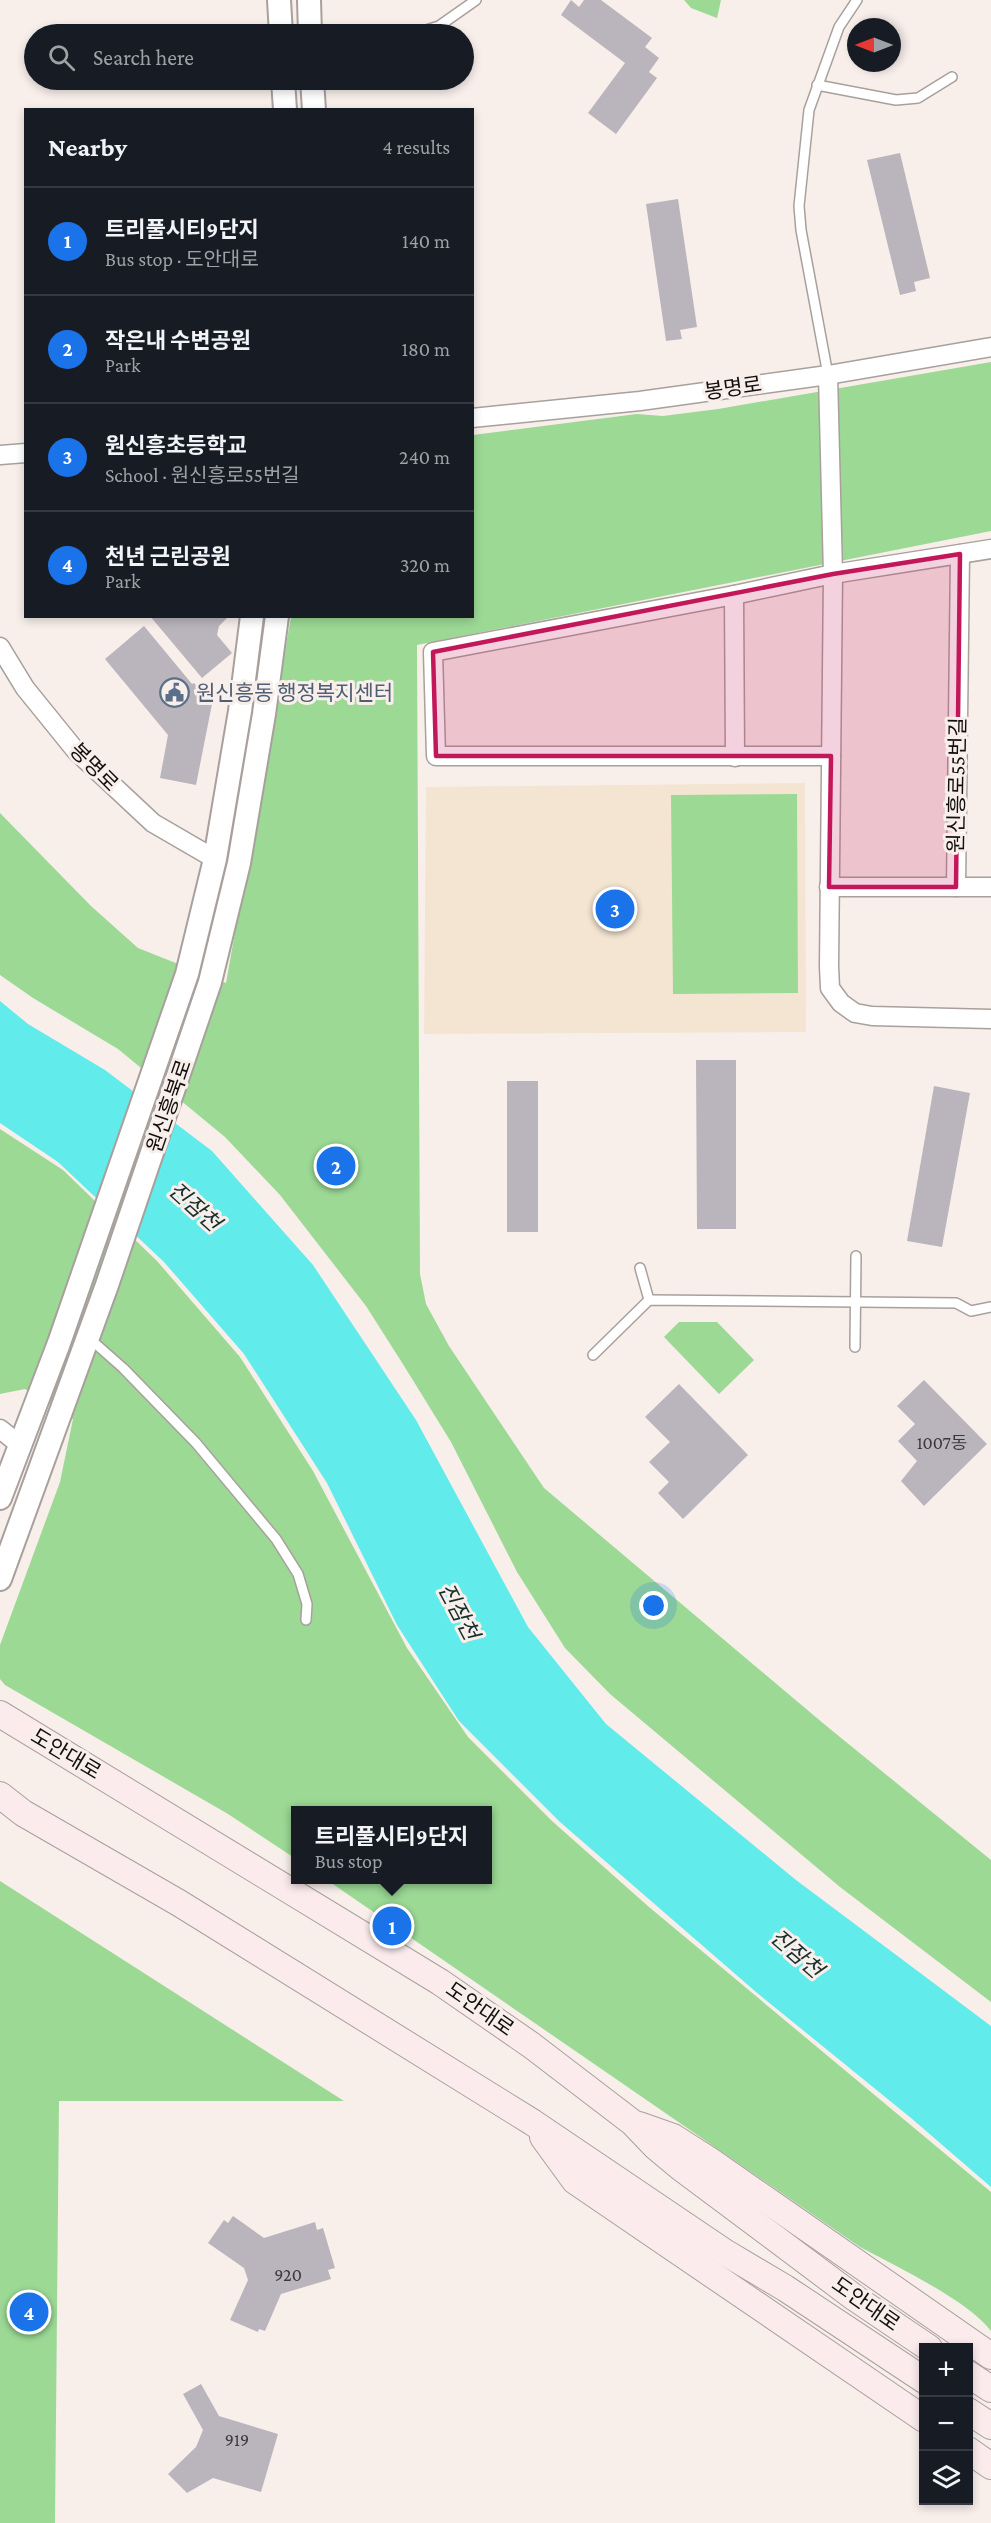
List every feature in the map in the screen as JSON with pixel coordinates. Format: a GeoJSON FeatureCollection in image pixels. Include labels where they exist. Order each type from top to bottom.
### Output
{"type":"FeatureCollection","features":[{"type":"Feature","properties":{"kind":"main road","name":"도안대로"},"geometry":{"type":"LineString","coordinates":[[0,1714],[440,1982],[531,2045],[633,2123],[656,2147],[680,2167],[855,2298],[922,2343]]}},
{"type":"Feature","properties":{"kind":"main road","name":"도안대로"},"geometry":{"type":"LineString","coordinates":[[0,1795],[12,1814],[179,1903],[532,2122],[726,2253],[785,2288],[919,2377]]}},
{"type":"Feature","properties":{"kind":"main road"},"geometry":{"type":"LineString","coordinates":[[532,2122],[575,2181],[919,2416]]}},
{"type":"Feature","properties":{"kind":"main road"},"geometry":{"type":"LineString","coordinates":[[633,2123],[673,2137],[709,2160],[991,2356]]}},
{"type":"Feature","properties":{"kind":"main road"},"geometry":{"type":"LineString","coordinates":[[973,2377],[991,2389]]}},
{"type":"Feature","properties":{"kind":"main road"},"geometry":{"type":"LineString","coordinates":[[973,2414],[991,2426]]}},
{"type":"Feature","properties":{"kind":"main road"},"geometry":{"type":"LineString","coordinates":[[970,2451],[991,2466]]}},
{"type":"Feature","properties":{"kind":"street"},"geometry":{"type":"LineString","coordinates":[[279,0],[280,24]]}},
{"type":"Feature","properties":{"kind":"street"},"geometry":{"type":"LineString","coordinates":[[309,0],[310,24]]}},
{"type":"Feature","properties":{"kind":"street"},"geometry":{"type":"LineString","coordinates":[[284,90],[285,108]]}},
{"type":"Feature","properties":{"kind":"street"},"geometry":{"type":"LineString","coordinates":[[313,90],[314,108]]}},
{"type":"Feature","properties":{"kind":"street","name":"봉명로"},"geometry":{"type":"LineString","coordinates":[[474,418],[640,401],[828,375],[991,347]]}},
{"type":"Feature","properties":{"kind":"street"},"geometry":{"type":"LineString","coordinates":[[828,375],[833,574],[830,988],[841,1004],[855,1013],[872,1016],[991,1019]]}},
{"type":"Feature","properties":{"kind":"street"},"geometry":{"type":"LineString","coordinates":[[0,454],[24,453]]}},
{"type":"Feature","properties":{"kind":"street"},"geometry":{"type":"LineString","coordinates":[[831,756],[436,756],[434,652],[734,596],[833,574],[991,549]]}},
{"type":"Feature","properties":{"kind":"street","name":"원신흥로55번길"},"geometry":{"type":"LineString","coordinates":[[956,887],[960,554]]}},
{"type":"Feature","properties":{"kind":"street"},"geometry":{"type":"LineString","coordinates":[[734,596],[735,757]]}},
{"type":"Feature","properties":{"kind":"street","name":"원신흥북로"},"geometry":{"type":"LineString","coordinates":[[0,1498],[84,1270],[187,974],[215,859],[240,711],[252,618]]}},
{"type":"Feature","properties":{"kind":"street","name":"원신흥북로"},"geometry":{"type":"LineString","coordinates":[[0,1579],[107,1285],[210,981],[239,863],[274,651],[277,618]]}},
{"type":"Feature","properties":{"kind":"street","name":"봉명로"},"geometry":{"type":"LineString","coordinates":[[0,647],[25,688],[76,751],[153,823],[215,859]]}},
{"type":"Feature","properties":{"kind":"street"},"geometry":{"type":"LineString","coordinates":[[829,887],[991,887]]}},
{"type":"Feature","properties":{"kind":"street"},"geometry":{"type":"LineString","coordinates":[[0,1429],[20,1445]]}},
{"type":"Feature","properties":{"kind":"lane"},"geometry":{"type":"LineString","coordinates":[[442,24],[476,0]]}},
{"type":"Feature","properties":{"kind":"lane"},"geometry":{"type":"LineString","coordinates":[[828,375],[801,230],[800,206],[806,124],[839,27],[857,0]]}},
{"type":"Feature","properties":{"kind":"lane"},"geometry":{"type":"LineString","coordinates":[[818,85],[896,100],[918,98],[952,77]]}},
{"type":"Feature","properties":{"kind":"lane"},"geometry":{"type":"LineString","coordinates":[[855,1347],[856,1256]]}},
{"type":"Feature","properties":{"kind":"lane"},"geometry":{"type":"LineString","coordinates":[[640,1268],[649,1300]]}},
{"type":"Feature","properties":{"kind":"lane"},"geometry":{"type":"LineString","coordinates":[[593,1355],[649,1300],[956,1303],[971,1311],[991,1307]]}},
{"type":"Feature","properties":{"kind":"lane"},"geometry":{"type":"LineString","coordinates":[[87,1337],[123,1368],[196,1443],[276,1539],[298,1574],[307,1604],[306,1620]]}},
{"type":"Feature","properties":{"kind":"highlighted area"},"geometry":{"type":"Polygon","coordinates":[[[960,554],[956,887],[829,887],[831,756],[436,756],[433,652],[833,574],[960,554]]]}},
{"type":"Feature","properties":{"kind":"shaded area"},"geometry":{"type":"Polygon","coordinates":[[[805,783],[806,1032],[424,1034],[426,787],[805,783]]]}},
{"type":"Feature","properties":{"kind":"green space"},"geometry":{"type":"Polygon","coordinates":[[[684,0],[721,0],[717,18],[691,8],[684,0]]]}},
{"type":"Feature","properties":{"kind":"green space"},"geometry":{"type":"Polygon","coordinates":[[[991,362],[991,531],[417,645],[420,1274],[426,1304],[449,1346],[544,1488],[824,1724],[991,1860],[991,2002],[840,1887],[610,1694],[565,1648],[517,1572],[451,1442],[406,1369],[366,1306],[280,1195],[225,1137],[118,1049],[33,998],[0,975],[0,813],[91,906],[138,948],[226,983],[291,618],[474,618],[474,435],[637,414],[663,416],[718,409],[991,362]]]}},
{"type":"Feature","properties":{"kind":"green space"},"geometry":{"type":"Polygon","coordinates":[[[797,794],[798,993],[673,994],[671,795],[797,794]]]}},
{"type":"Feature","properties":{"kind":"green space"},"geometry":{"type":"Polygon","coordinates":[[[0,1129],[63,1170],[157,1261],[240,1357],[313,1471],[407,1648],[468,1737],[552,1821],[649,1907],[991,2192],[991,2331],[949,2296],[860,2247],[333,1884],[492,1884],[492,1806],[291,1806],[291,1856],[228,1814],[5,1685],[0,1679],[0,1645],[60,1482],[73,1419],[25,1389],[0,1394],[0,1129]]]}},
{"type":"Feature","properties":{"kind":"green space"},"geometry":{"type":"Polygon","coordinates":[[[679,1322],[717,1322],[754,1360],[719,1394],[664,1337],[679,1322]]]}},
{"type":"Feature","properties":{"kind":"green space"},"geometry":{"type":"Polygon","coordinates":[[[0,1881],[344,2101],[59,2101],[55,2523],[0,2523],[0,1881]]]}},
{"type":"Feature","properties":{"kind":"water","name":"진잠천"},"geometry":{"type":"Polygon","coordinates":[[[0,1001],[28,1024],[105,1070],[212,1151],[313,1265],[416,1420],[528,1627],[606,1724],[796,1880],[991,2026],[991,2187],[911,2118],[756,1992],[560,1822],[459,1721],[397,1625],[327,1483],[244,1354],[164,1262],[58,1162],[0,1123],[0,1001]]]}},
{"type":"Feature","properties":{"kind":"building"},"geometry":{"type":"Polygon","coordinates":[[[571,0],[579,7],[584,0],[601,0],[652,38],[645,47],[659,58],[649,72],[657,78],[616,134],[588,113],[625,63],[561,15],[571,0]]]}},
{"type":"Feature","properties":{"kind":"building"},"geometry":{"type":"Polygon","coordinates":[[[900,153],[930,278],[914,282],[916,291],[900,295],[867,160],[900,153]]]}},
{"type":"Feature","properties":{"kind":"building"},"geometry":{"type":"Polygon","coordinates":[[[678,199],[697,327],[680,330],[682,339],[666,341],[646,204],[678,199]]]}},
{"type":"Feature","properties":{"kind":"building"},"geometry":{"type":"Polygon","coordinates":[[[152,618],[227,618],[219,626],[217,635],[232,653],[202,678],[152,618]]]}},
{"type":"Feature","properties":{"kind":"building"},"geometry":{"type":"Polygon","coordinates":[[[144,626],[192,684],[194,683],[212,704],[196,785],[160,778],[168,735],[105,659],[144,626]]]}},
{"type":"Feature","properties":{"kind":"building"},"geometry":{"type":"Polygon","coordinates":[[[696,1060],[736,1060],[736,1229],[697,1229],[696,1060]]]}},
{"type":"Feature","properties":{"kind":"building"},"geometry":{"type":"Polygon","coordinates":[[[507,1081],[538,1081],[538,1232],[507,1232],[507,1081]]]}},
{"type":"Feature","properties":{"kind":"building"},"geometry":{"type":"Polygon","coordinates":[[[934,1086],[970,1093],[942,1247],[907,1241],[934,1086]]]}},
{"type":"Feature","properties":{"kind":"building"},"geometry":{"type":"Polygon","coordinates":[[[924,1380],[987,1444],[924,1506],[901,1481],[917,1461],[898,1441],[915,1424],[897,1406],[924,1380]]]}},
{"type":"Feature","properties":{"kind":"building"},"geometry":{"type":"Polygon","coordinates":[[[679,1384],[748,1455],[683,1519],[658,1493],[669,1482],[649,1462],[670,1442],[645,1417],[679,1384]]]}},
{"type":"Feature","properties":{"kind":"building"},"geometry":{"type":"Polygon","coordinates":[[[233,2216],[264,2238],[315,2222],[317,2230],[323,2228],[335,2268],[328,2270],[331,2279],[281,2294],[265,2331],[259,2329],[258,2332],[230,2320],[248,2280],[244,2268],[208,2243],[224,2220],[228,2223],[233,2216]]]}},
{"type":"Feature","properties":{"kind":"building"},"geometry":{"type":"Polygon","coordinates":[[[201,2384],[219,2416],[278,2434],[261,2492],[213,2478],[187,2493],[168,2474],[196,2447],[203,2430],[183,2394],[201,2384]]]}},
{"type":"Feature","properties":{"kind":"place","name":"원신흥동 행정복지센터"},"geometry":{"type":"Point","coordinates":[175,693]}},
{"type":"Feature","properties":{"kind":"place","name":"원신흥초등학교"},"geometry":{"type":"Point","coordinates":[615,909]}},
{"type":"Feature","properties":{"kind":"place","name":"작은내 수변공원"},"geometry":{"type":"Point","coordinates":[336,1166]}},
{"type":"Feature","properties":{"kind":"place","name":"트리풀시티9단지"},"geometry":{"type":"Point","coordinates":[392,1926]}},
{"type":"Feature","properties":{"kind":"place","name":"천년 근린공원"},"geometry":{"type":"Point","coordinates":[29,2312]}}]}
